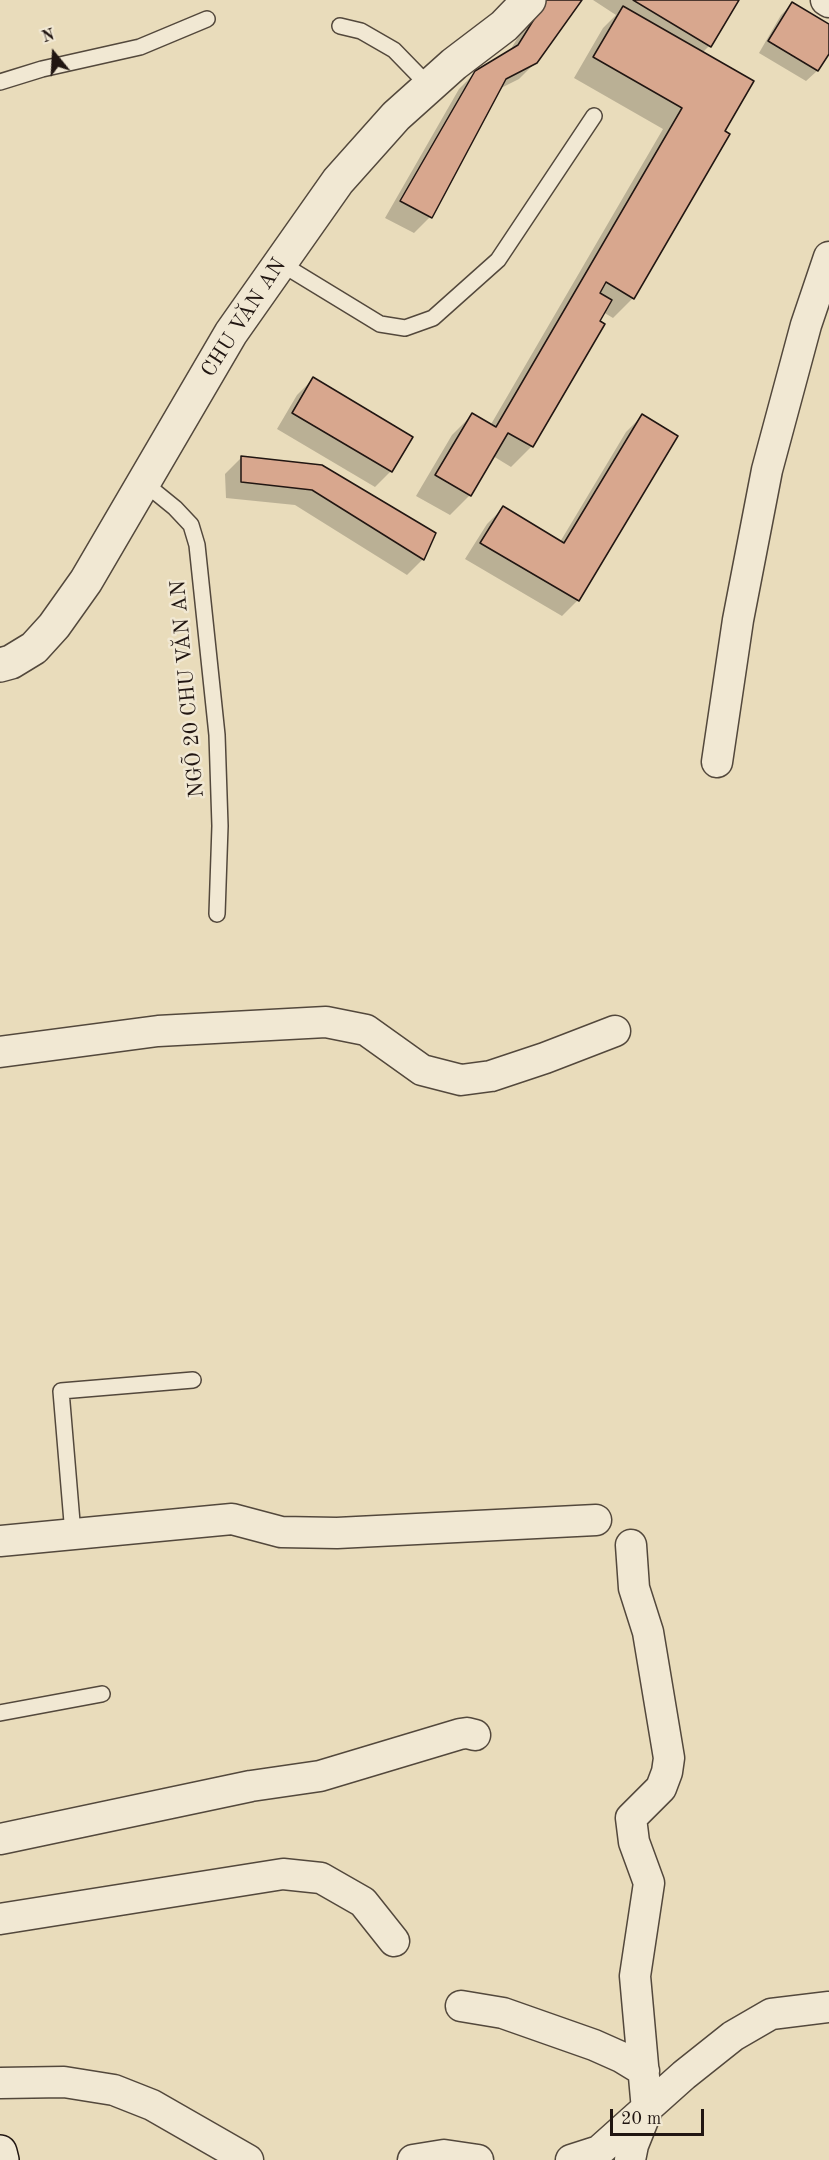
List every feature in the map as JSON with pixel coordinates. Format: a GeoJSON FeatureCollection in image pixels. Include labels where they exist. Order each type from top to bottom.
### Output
{"type":"FeatureCollection","features":[{"type":"Feature","properties":{"kind":"street","name":"CHU VĂN AN"},"geometry":{"type":"LineString","coordinates":[[0,665],[11,662],[34,648],[54,626],[86,580],[231,333],[338,181],[396,116],[454,64],[504,26],[529,0]]}},
{"type":"Feature","properties":{"kind":"street"},"geometry":{"type":"LineString","coordinates":[[717,762],[738,620],[767,470],[806,325],[829,257]]}},
{"type":"Feature","properties":{"kind":"street"},"geometry":{"type":"LineString","coordinates":[[0,1052],[158,1031],[326,1022],[366,1030],[422,1071],[461,1080],[491,1076],[615,1031]]}},
{"type":"Feature","properties":{"kind":"street"},"geometry":{"type":"LineString","coordinates":[[0,1541],[232,1519],[281,1532],[338,1533],[596,1520]]}},
{"type":"Feature","properties":{"kind":"street"},"geometry":{"type":"LineString","coordinates":[[630,2160],[633,2145],[647,2110],[635,1976],[649,1883],[634,1842],[631,1818],[660,1788],[667,1772],[669,1758],[648,1632],[634,1588],[631,1545]]}},
{"type":"Feature","properties":{"kind":"street"},"geometry":{"type":"LineString","coordinates":[[0,1839],[251,1786],[320,1776],[460,1734],[475,1735]]}},
{"type":"Feature","properties":{"kind":"street"},"geometry":{"type":"LineString","coordinates":[[0,1919],[284,1874],[321,1878],[363,1902],[394,1941]]}},
{"type":"Feature","properties":{"kind":"street"},"geometry":{"type":"LineString","coordinates":[[461,2006],[503,2013],[594,2045],[621,2057],[644,2071]]}},
{"type":"Feature","properties":{"kind":"street"},"geometry":{"type":"LineString","coordinates":[[571,2160],[599,2151],[684,2075],[733,2036],[771,2014],[829,2007]]}},
{"type":"Feature","properties":{"kind":"street"},"geometry":{"type":"LineString","coordinates":[[0,2083],[64,2082],[114,2090],[152,2105],[248,2160]]}},
{"type":"Feature","properties":{"kind":"street"},"geometry":{"type":"LineString","coordinates":[[0,2152],[2,2160]]}},
{"type":"Feature","properties":{"kind":"street"},"geometry":{"type":"LineString","coordinates":[[412,2160],[444,2155],[478,2160]]}},
{"type":"Feature","properties":{"kind":"lane"},"geometry":{"type":"LineString","coordinates":[[0,82],[42,69],[140,47],[207,19]]}},
{"type":"Feature","properties":{"kind":"lane"},"geometry":{"type":"LineString","coordinates":[[340,26],[361,31],[394,50],[429,86]]}},
{"type":"Feature","properties":{"kind":"lane"},"geometry":{"type":"LineString","coordinates":[[280,263],[381,324],[405,328],[433,318],[498,260],[594,116]]}},
{"type":"Feature","properties":{"kind":"lane","name":"NGÕ 20 CHU VĂN AN"},"geometry":{"type":"LineString","coordinates":[[143,482],[175,508],[191,525],[197,545],[217,735],[220,826],[217,914]]}},
{"type":"Feature","properties":{"kind":"lane"},"geometry":{"type":"LineString","coordinates":[[73,1534],[61,1391],[193,1380]]}},
{"type":"Feature","properties":{"kind":"lane"},"geometry":{"type":"LineString","coordinates":[[0,1713],[102,1694]]}},
{"type":"Feature","properties":{"kind":"building"},"geometry":{"type":"Polygon","coordinates":[[[546,0],[582,0],[537,63],[506,79],[432,218],[400,201],[475,71],[518,45],[546,0]]]}},
{"type":"Feature","properties":{"kind":"building"},"geometry":{"type":"Polygon","coordinates":[[[633,0],[739,0],[711,47],[633,0]]]}},
{"type":"Feature","properties":{"kind":"building"},"geometry":{"type":"Polygon","coordinates":[[[792,2],[829,24],[829,54],[818,71],[768,41],[792,2]]]}},
{"type":"Feature","properties":{"kind":"building"},"geometry":{"type":"Polygon","coordinates":[[[623,6],[754,81],[725,131],[730,134],[634,299],[606,282],[600,293],[612,300],[600,321],[605,324],[533,447],[508,433],[471,496],[435,475],[472,413],[496,427],[682,108],[593,57],[623,6]]]}},
{"type":"Feature","properties":{"kind":"building"},"geometry":{"type":"Polygon","coordinates":[[[313,377],[413,437],[392,472],[292,413],[313,377]]]}},
{"type":"Feature","properties":{"kind":"building"},"geometry":{"type":"Polygon","coordinates":[[[642,414],[678,436],[579,601],[480,543],[503,506],[564,543],[642,414]]]}},
{"type":"Feature","properties":{"kind":"building"},"geometry":{"type":"Polygon","coordinates":[[[241,456],[322,465],[436,533],[424,560],[312,490],[241,482],[241,456]]]}}]}
